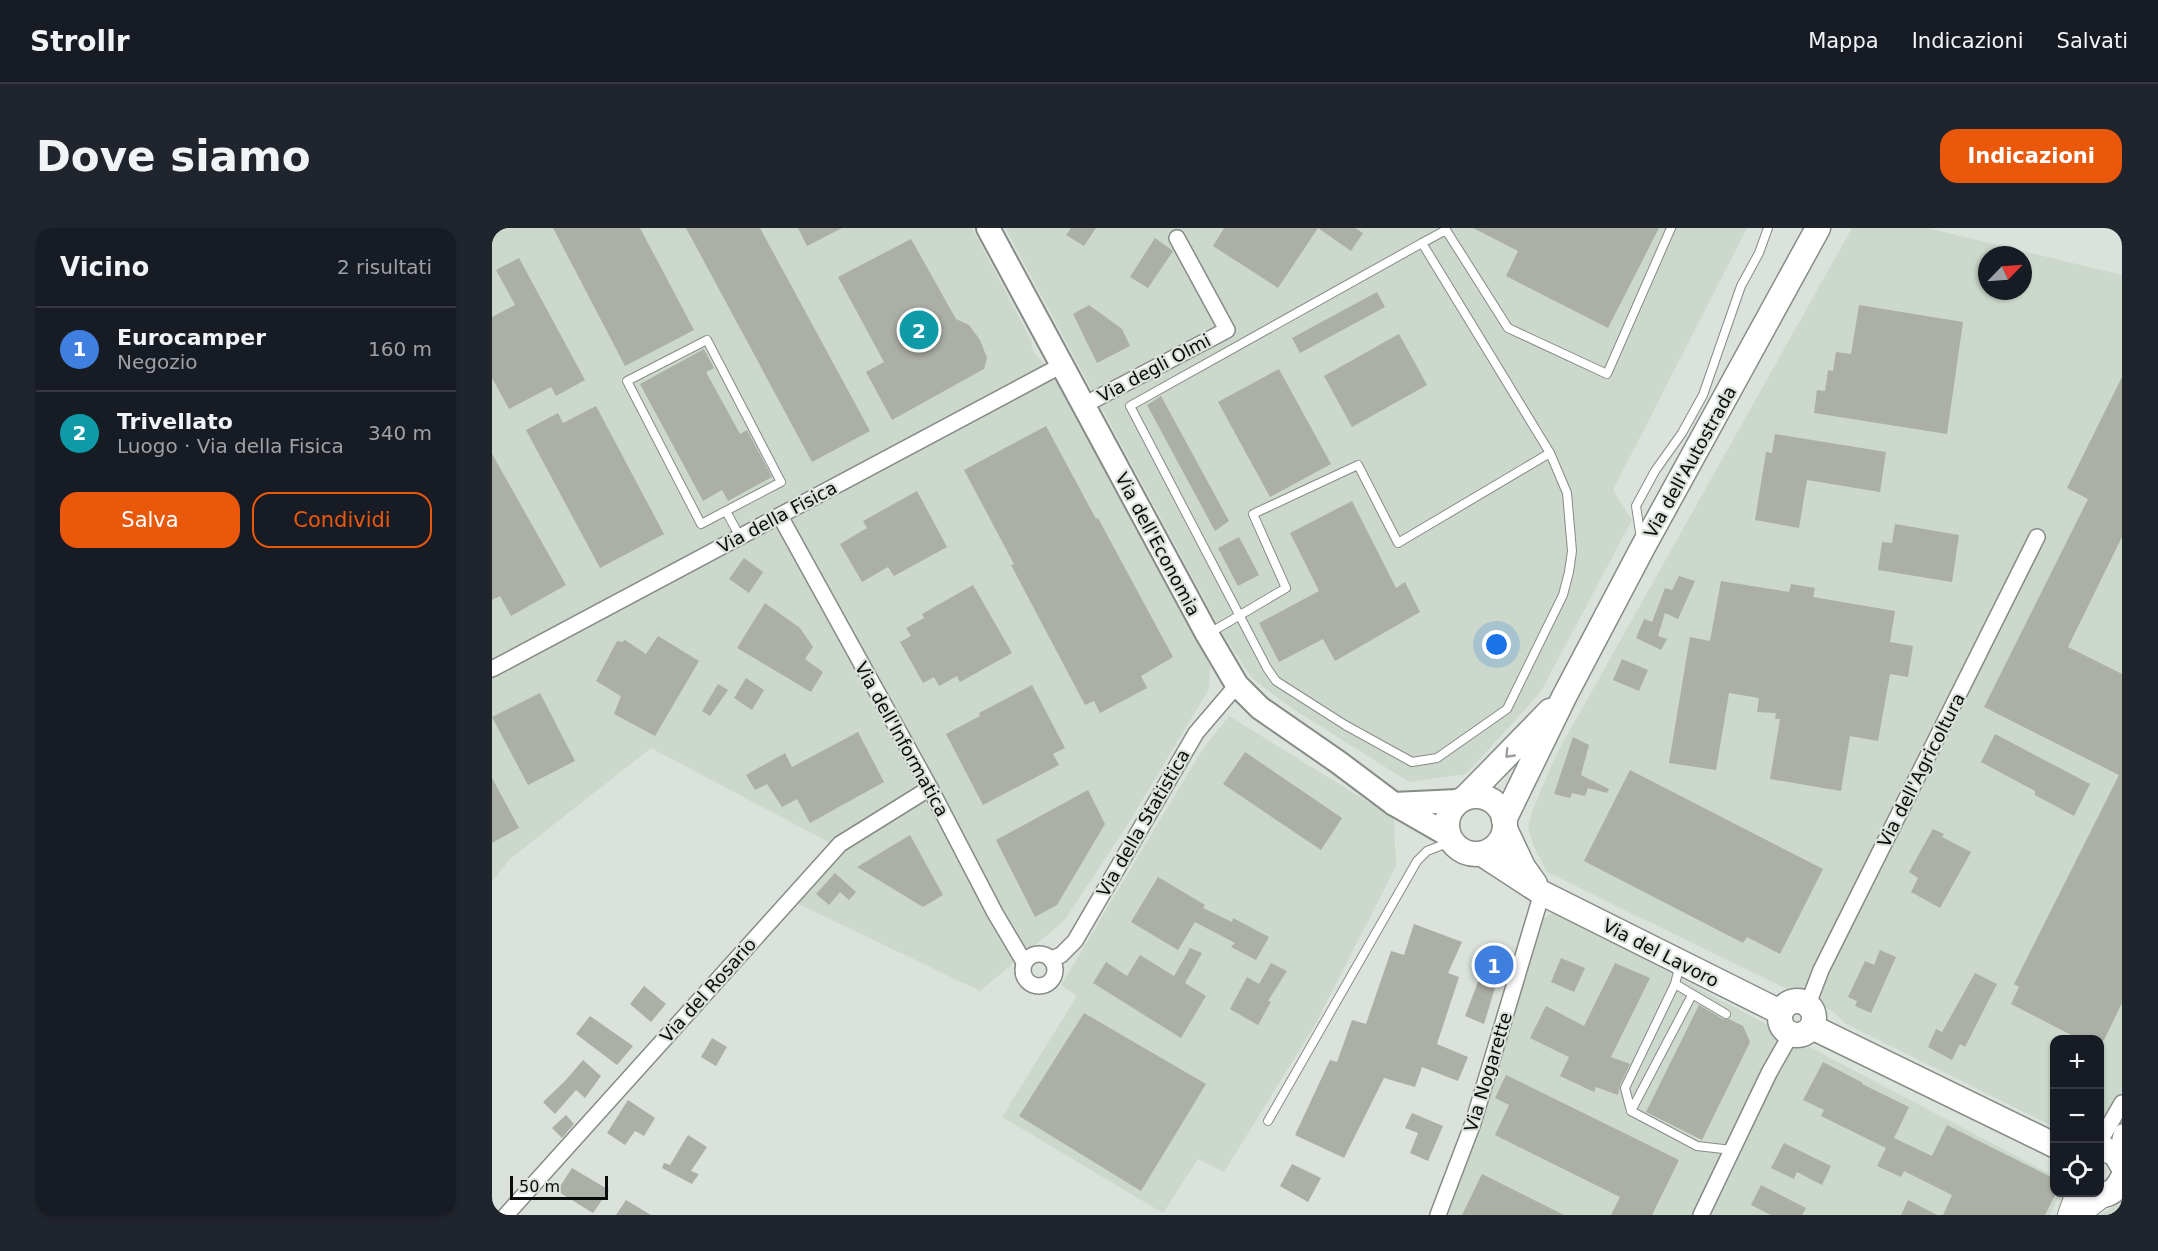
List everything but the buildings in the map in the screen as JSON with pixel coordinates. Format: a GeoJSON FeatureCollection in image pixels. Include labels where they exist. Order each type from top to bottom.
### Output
{"type":"FeatureCollection","features":[{"type":"Feature","properties":{"kind":"main road","name":"Via dell'Economia"},"geometry":{"type":"LineString","coordinates":[[988,228],[1237,686],[1260,708],[1394,804],[1450,838]]}},
{"type":"Feature","properties":{"kind":"main road","name":"Via dell'Autostrada"},"geometry":{"type":"LineString","coordinates":[[1482,854],[1497,845],[1564,697],[1643,547],[1818,228]]}},
{"type":"Feature","properties":{"kind":"main road","name":"Via dell'Autostrada"},"geometry":{"type":"LineString","coordinates":[[1450,838],[1447,816],[1564,697]]}},
{"type":"Feature","properties":{"kind":"main road"},"geometry":{"type":"LineString","coordinates":[[1394,804],[1462,799],[1477,795],[1495,803],[1501,811],[1505,824]]}},
{"type":"Feature","properties":{"kind":"main road","name":"Via del Lavoro"},"geometry":{"type":"LineString","coordinates":[[1505,824],[1523,867],[1542,893]]}},
{"type":"Feature","properties":{"kind":"main road"},"geometry":{"type":"LineString","coordinates":[[1450,838],[1465,852],[1482,854]]}},
{"type":"Feature","properties":{"kind":"main road","name":"Via del Lavoro"},"geometry":{"type":"LineString","coordinates":[[1482,854],[1542,893],[1678,974],[1780,1012],[1787,1003],[1803,1001],[1803,1022]]}},
{"type":"Feature","properties":{"kind":"main road"},"geometry":{"type":"LineString","coordinates":[[1803,1022],[2050,1145]]}},
{"type":"Feature","properties":{"kind":"street","name":"Via degli Olmi"},"geometry":{"type":"LineString","coordinates":[[1084,405],[1227,330],[1177,238]]}},
{"type":"Feature","properties":{"kind":"street","name":"Via della Fisica"},"geometry":{"type":"LineString","coordinates":[[492,669],[1062,366]]}},
{"type":"Feature","properties":{"kind":"street","name":"Via dell'Informatica"},"geometry":{"type":"LineString","coordinates":[[780,516],[930,789],[995,914],[1024,962]]}},
{"type":"Feature","properties":{"kind":"street","name":"Via dell'Agricoltura"},"geometry":{"type":"LineString","coordinates":[[1701,1215],[1770,1073],[1803,1022],[1821,970],[2037,537]]}},
{"type":"Feature","properties":{"kind":"street","name":"Via della Statistica"},"geometry":{"type":"LineString","coordinates":[[1051,959],[1061,955],[1075,941],[1196,733],[1237,686]]}},
{"type":"Feature","properties":{"kind":"street","name":"Via del Rosario"},"geometry":{"type":"LineString","coordinates":[[506,1215],[840,844],[930,789]]}},
{"type":"Feature","properties":{"kind":"street","name":"Via Nogarette"},"geometry":{"type":"LineString","coordinates":[[1438,1215],[1473,1123],[1542,893]]}},
{"type":"Feature","properties":{"kind":"street"},"geometry":{"type":"LineString","coordinates":[[1037,954],[1051,959],[1055,969],[1050,983],[1035,987],[1026,981],[1022,972],[1027,958],[1037,954]]}},
{"type":"Feature","properties":{"kind":"street"},"geometry":{"type":"LineString","coordinates":[[2104,1134],[2122,1102]]}},
{"type":"Feature","properties":{"kind":"street"},"geometry":{"type":"LineString","coordinates":[[2083,1215],[2112,1177],[2122,1132]]}},
{"type":"Feature","properties":{"kind":"street"},"geometry":{"type":"LineString","coordinates":[[2068,1215],[2074,1197]]}},
{"type":"Feature","properties":{"kind":"lane"},"geometry":{"type":"LineString","coordinates":[[1422,243],[1550,453],[1567,493],[1572,551],[1563,595],[1507,710],[1437,758],[1412,762],[1345,725],[1276,681],[1267,668],[1130,406],[1422,243],[1446,230],[1508,328],[1607,374],[1671,228]]}},
{"type":"Feature","properties":{"kind":"lane"},"geometry":{"type":"LineString","coordinates":[[1643,547],[1636,506],[1654,471],[1682,434],[1704,395],[1741,286],[1759,253],[1768,228]]}},
{"type":"Feature","properties":{"kind":"lane"},"geometry":{"type":"LineString","coordinates":[[707,340],[781,482],[726,511],[700,524],[627,381],[707,340]]}},
{"type":"Feature","properties":{"kind":"lane"},"geometry":{"type":"LineString","coordinates":[[1207,634],[1286,588],[1253,514],[1358,465],[1398,543],[1550,453]]}},
{"type":"Feature","properties":{"kind":"lane"},"geometry":{"type":"LineString","coordinates":[[726,511],[740,537]]}},
{"type":"Feature","properties":{"kind":"lane"},"geometry":{"type":"LineString","coordinates":[[1268,1121],[1417,861],[1427,851],[1450,838]]}},
{"type":"Feature","properties":{"kind":"lane"},"geometry":{"type":"LineString","coordinates":[[1678,974],[1692,994],[1726,1014]]}},
{"type":"Feature","properties":{"kind":"lane"},"geometry":{"type":"LineString","coordinates":[[1678,974],[1625,1088],[1631,1111],[1697,1146],[1734,1150]]}},
{"type":"Feature","properties":{"kind":"lane"},"geometry":{"type":"LineString","coordinates":[[1631,1111],[1692,994]]}},
{"type":"Feature","properties":{"kind":"shaded area"},"geometry":{"type":"Polygon","coordinates":[[[492,228],[972,228],[1031,340],[1033,351],[1068,391],[1210,666],[1209,689],[1128,824],[1064,921],[980,991],[788,899],[834,845],[651,748],[510,859],[492,882],[492,228]]]}},
{"type":"Feature","properties":{"kind":"shaded area"},"geometry":{"type":"Polygon","coordinates":[[[1005,228],[1747,228],[1613,490],[1632,520],[1540,693],[1466,774],[1409,782],[1287,705],[1252,678],[1224,636],[1005,228]]]}},
{"type":"Feature","properties":{"kind":"shaded area"},"geometry":{"type":"Polygon","coordinates":[[[1852,228],[1927,228],[2002,246],[1978,246],[1978,300],[2032,300],[2032,253],[2122,275],[2122,1091],[2113,1110],[2104,1122],[2104,1035],[2050,1035],[2050,1125],[1846,1024],[1834,1012],[1547,872],[1533,845],[1528,828],[1533,809],[1556,755],[1852,228]]]}},
{"type":"Feature","properties":{"kind":"shaded area"},"geometry":{"type":"Polygon","coordinates":[[[1229,716],[1394,818],[1396,866],[1315,1025],[1224,1172],[1198,1159],[1163,1213],[1002,1117],[1077,996],[1061,985],[1202,750],[1229,716]]]}},
{"type":"Feature","properties":{"kind":"shaded area"},"geometry":{"type":"Polygon","coordinates":[[[1554,912],[2050,1174],[2050,1197],[2058,1197],[2050,1215],[1448,1215],[1539,921],[1554,912]]]}},
{"type":"Feature","properties":{"kind":"shaded area"},"geometry":{"type":"Polygon","coordinates":[[[2122,1203],[2122,1215],[2101,1215],[2101,1214],[2122,1203]]]}},
{"type":"Feature","properties":{"kind":"place","name":"Trivellato"},"geometry":{"type":"Point","coordinates":[919,330]}},
{"type":"Feature","properties":{"kind":"place","name":"Eurocamper"},"geometry":{"type":"Point","coordinates":[1494,965]}}]}
